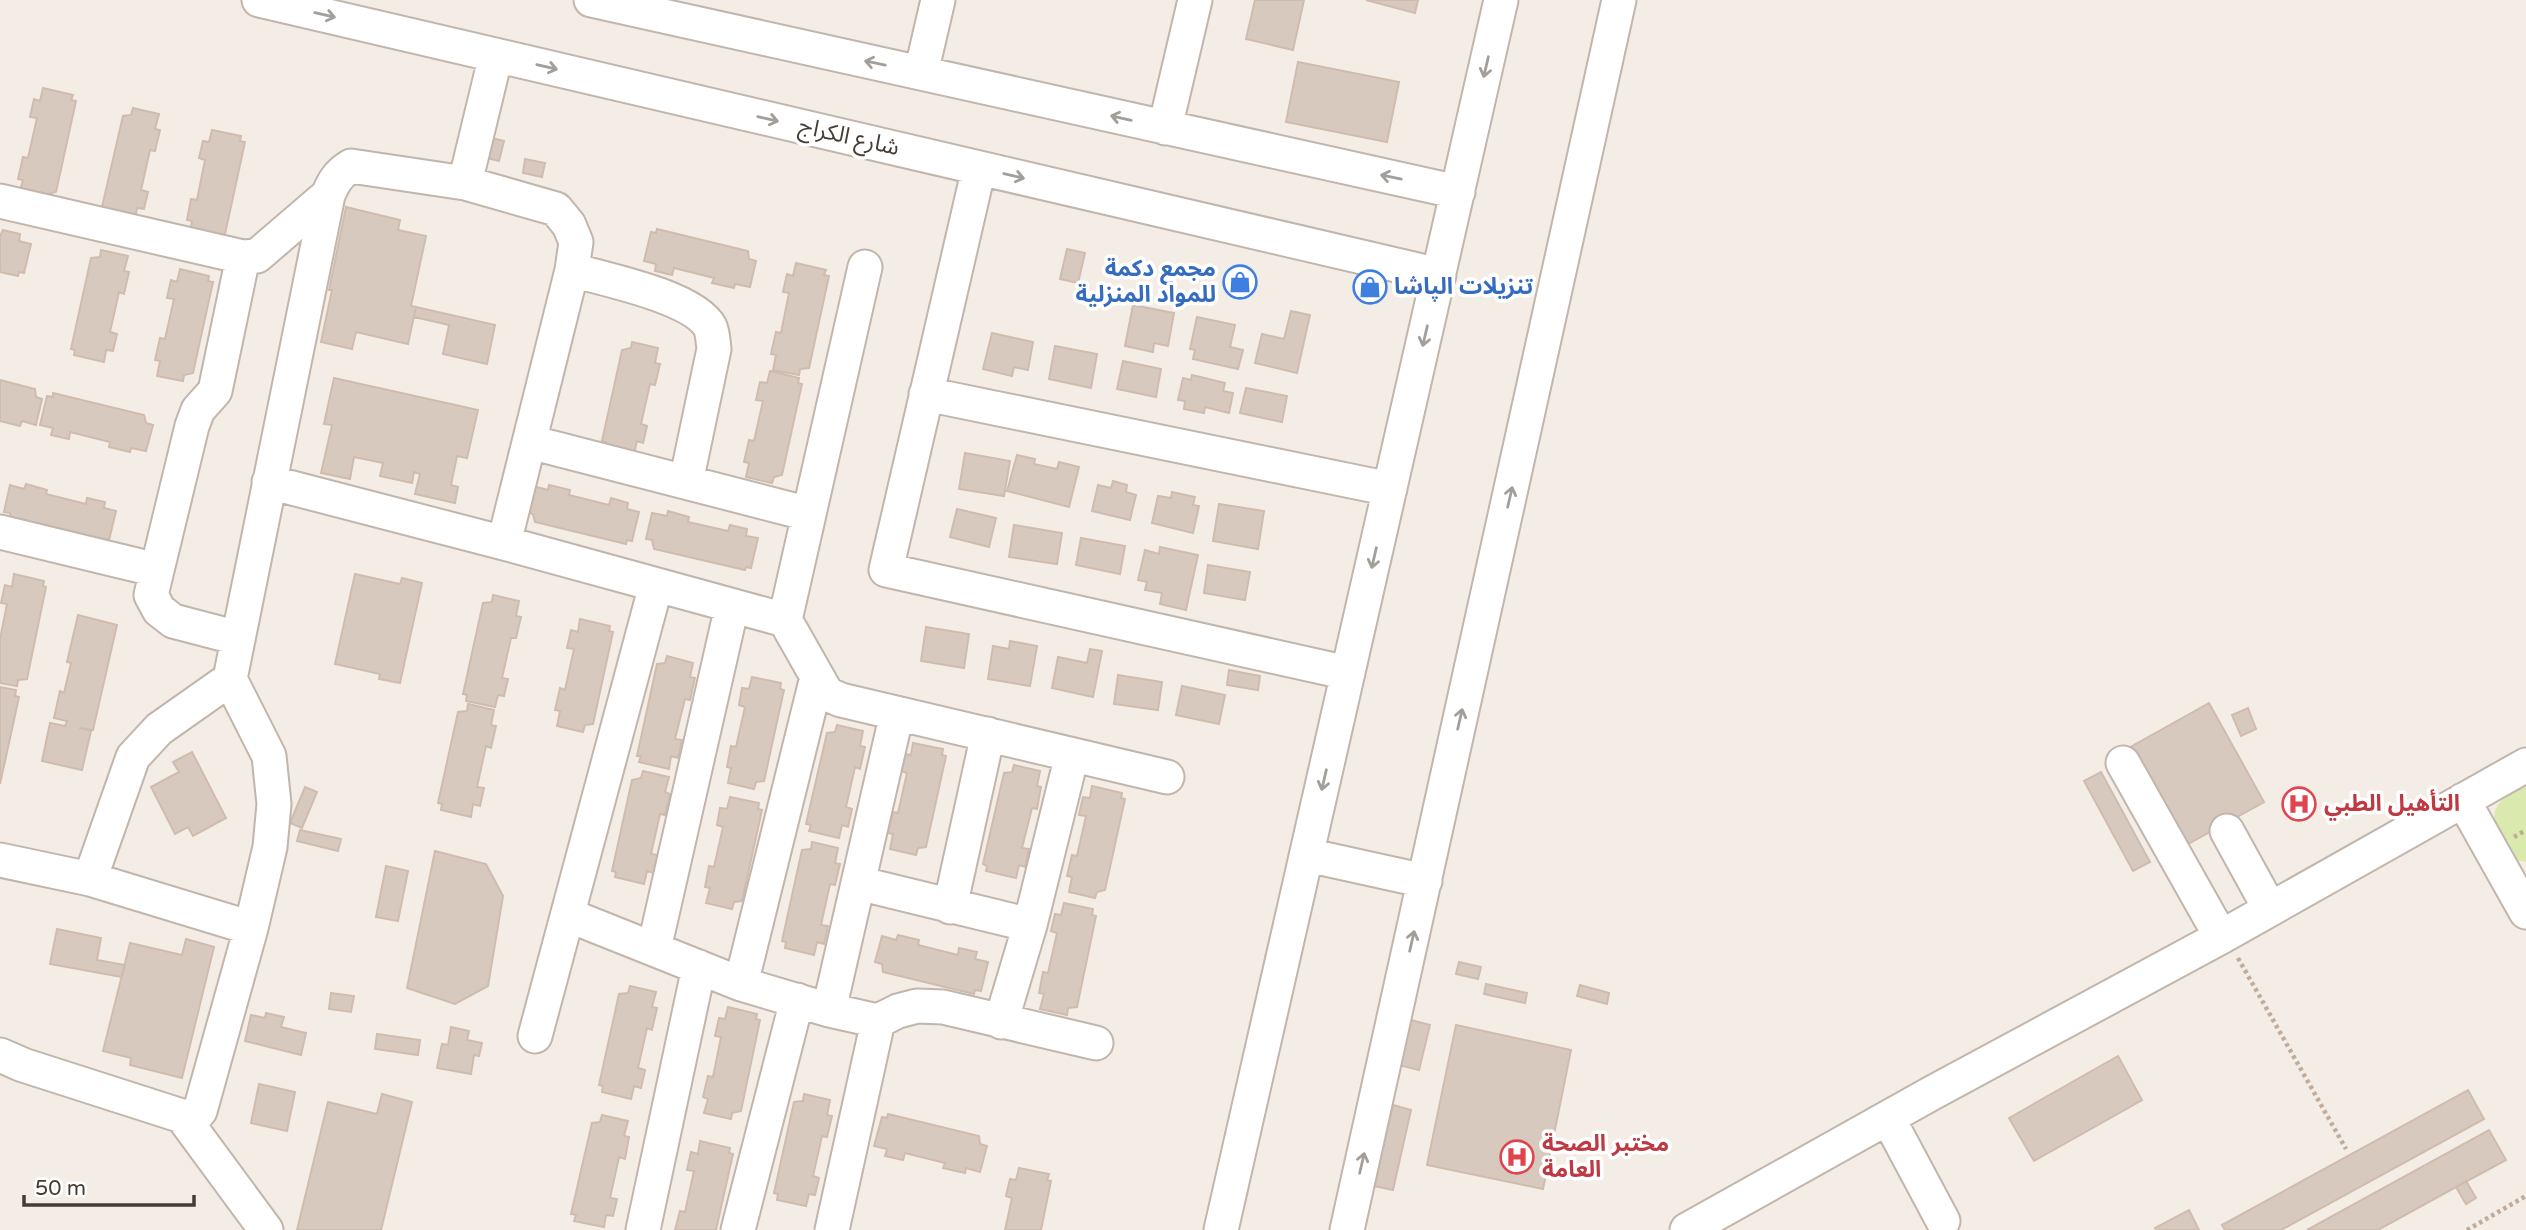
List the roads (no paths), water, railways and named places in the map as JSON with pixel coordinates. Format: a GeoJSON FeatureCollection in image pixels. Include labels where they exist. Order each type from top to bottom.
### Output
{"type":"FeatureCollection","features":[{"type":"Feature","properties":{"kind":"street","name":"شارع الكراج"},"geometry":{"type":"LineString","coordinates":[[258,0],[1439,275]]}},
{"type":"Feature","properties":{"kind":"street"},"geometry":{"type":"LineString","coordinates":[[591,0],[1458,192]]}},
{"type":"Feature","properties":{"kind":"street"},"geometry":{"type":"LineString","coordinates":[[921,73],[938,0]]}},
{"type":"Feature","properties":{"kind":"street"},"geometry":{"type":"LineString","coordinates":[[1165,128],[1195,0]]}},
{"type":"Feature","properties":{"kind":"street"},"geometry":{"type":"LineString","coordinates":[[1222,1230],[1501,0]]}},
{"type":"Feature","properties":{"kind":"street"},"geometry":{"type":"LineString","coordinates":[[1347,1230],[1619,0]]}},
{"type":"Feature","properties":{"kind":"street"},"geometry":{"type":"LineString","coordinates":[[465,183],[496,55]]}},
{"type":"Feature","properties":{"kind":"street"},"geometry":{"type":"LineString","coordinates":[[0,1055],[23,1065],[182,1116],[193,1118],[200,1111],[251,928],[270,847],[274,804],[269,756],[230,679],[328,195],[340,173],[351,166],[465,183],[556,209],[569,225],[576,242],[572,270],[504,543]]}},
{"type":"Feature","properties":{"kind":"street"},"geometry":{"type":"LineString","coordinates":[[979,168],[886,570],[1348,673]]}},
{"type":"Feature","properties":{"kind":"street"},"geometry":{"type":"LineString","coordinates":[[0,201],[243,257],[257,256],[328,195]]}},
{"type":"Feature","properties":{"kind":"street"},"geometry":{"type":"LineString","coordinates":[[238,638],[173,621],[159,610],[151,595],[192,426],[198,410],[215,391],[243,257]]}},
{"type":"Feature","properties":{"kind":"street"},"geometry":{"type":"LineString","coordinates":[[865,267],[785,620],[827,694],[841,700],[1167,778]]}},
{"type":"Feature","properties":{"kind":"street"},"geometry":{"type":"LineString","coordinates":[[572,270],[677,301],[710,327],[714,349],[686,482]]}},
{"type":"Feature","properties":{"kind":"street"},"geometry":{"type":"LineString","coordinates":[[926,394],[1390,489]]}},
{"type":"Feature","properties":{"kind":"street"},"geometry":{"type":"LineString","coordinates":[[530,442],[809,514]]}},
{"type":"Feature","properties":{"kind":"street"},"geometry":{"type":"LineString","coordinates":[[269,482],[785,620]]}},
{"type":"Feature","properties":{"kind":"street"},"geometry":{"type":"LineString","coordinates":[[0,533],[157,570]]}},
{"type":"Feature","properties":{"kind":"street"},"geometry":{"type":"LineString","coordinates":[[535,1036],[656,585]]}},
{"type":"Feature","properties":{"kind":"street"},"geometry":{"type":"LineString","coordinates":[[654,949],[732,606]]}},
{"type":"Feature","properties":{"kind":"street"},"geometry":{"type":"LineString","coordinates":[[741,984],[817,677]]}},
{"type":"Feature","properties":{"kind":"street"},"geometry":{"type":"LineString","coordinates":[[90,879],[133,757],[159,729],[230,679]]}},
{"type":"Feature","properties":{"kind":"street"},"geometry":{"type":"LineString","coordinates":[[829,1010],[897,713]]}},
{"type":"Feature","properties":{"kind":"street"},"geometry":{"type":"LineString","coordinates":[[950,907],[988,734]]}},
{"type":"Feature","properties":{"kind":"street"},"geometry":{"type":"LineString","coordinates":[[1001,1022],[1030,925],[1072,755]]}},
{"type":"Feature","properties":{"kind":"street"},"geometry":{"type":"LineString","coordinates":[[2123,763],[2222,936]]}},
{"type":"Feature","properties":{"kind":"street"},"geometry":{"type":"LineString","coordinates":[[1687,1230],[1931,1093],[2222,936],[2526,765]]}},
{"type":"Feature","properties":{"kind":"street"},"geometry":{"type":"LineString","coordinates":[[2463,800],[2526,912]]}},
{"type":"Feature","properties":{"kind":"street"},"geometry":{"type":"LineString","coordinates":[[2227,831],[2270,909]]}},
{"type":"Feature","properties":{"kind":"street"},"geometry":{"type":"LineString","coordinates":[[1307,855],[1425,881]]}},
{"type":"Feature","properties":{"kind":"street"},"geometry":{"type":"LineString","coordinates":[[0,860],[90,879],[251,928]]}},
{"type":"Feature","properties":{"kind":"street"},"geometry":{"type":"LineString","coordinates":[[858,883],[1030,925]]}},
{"type":"Feature","properties":{"kind":"street"},"geometry":{"type":"LineString","coordinates":[[568,915],[741,984],[829,1010],[878,1021],[916,1006],[943,1007],[1096,1043]]}},
{"type":"Feature","properties":{"kind":"street"},"geometry":{"type":"LineString","coordinates":[[643,1230],[699,967]]}},
{"type":"Feature","properties":{"kind":"street"},"geometry":{"type":"LineString","coordinates":[[737,1230],[797,1000]]}},
{"type":"Feature","properties":{"kind":"street"},"geometry":{"type":"LineString","coordinates":[[832,1230],[878,1021]]}},
{"type":"Feature","properties":{"kind":"street"},"geometry":{"type":"LineString","coordinates":[[182,1116],[266,1230]]}},
{"type":"Feature","properties":{"kind":"street"},"geometry":{"type":"LineString","coordinates":[[1888,1118],[1943,1221]]}},
{"type":"Feature","properties":{"kind":"place","name":"مجمع دكمة للمواد المنزلية"},"geometry":{"type":"Point","coordinates":[1240,282]}},
{"type":"Feature","properties":{"kind":"place","name":"تنزيلات الپاشا"},"geometry":{"type":"Point","coordinates":[1370,287]}},
{"type":"Feature","properties":{"kind":"place","name":"التأهيل الطبي"},"geometry":{"type":"Point","coordinates":[2299,804]}},
{"type":"Feature","properties":{"kind":"place","name":"مختبر الصحة العامة"},"geometry":{"type":"Point","coordinates":[1517,1157]}}]}
